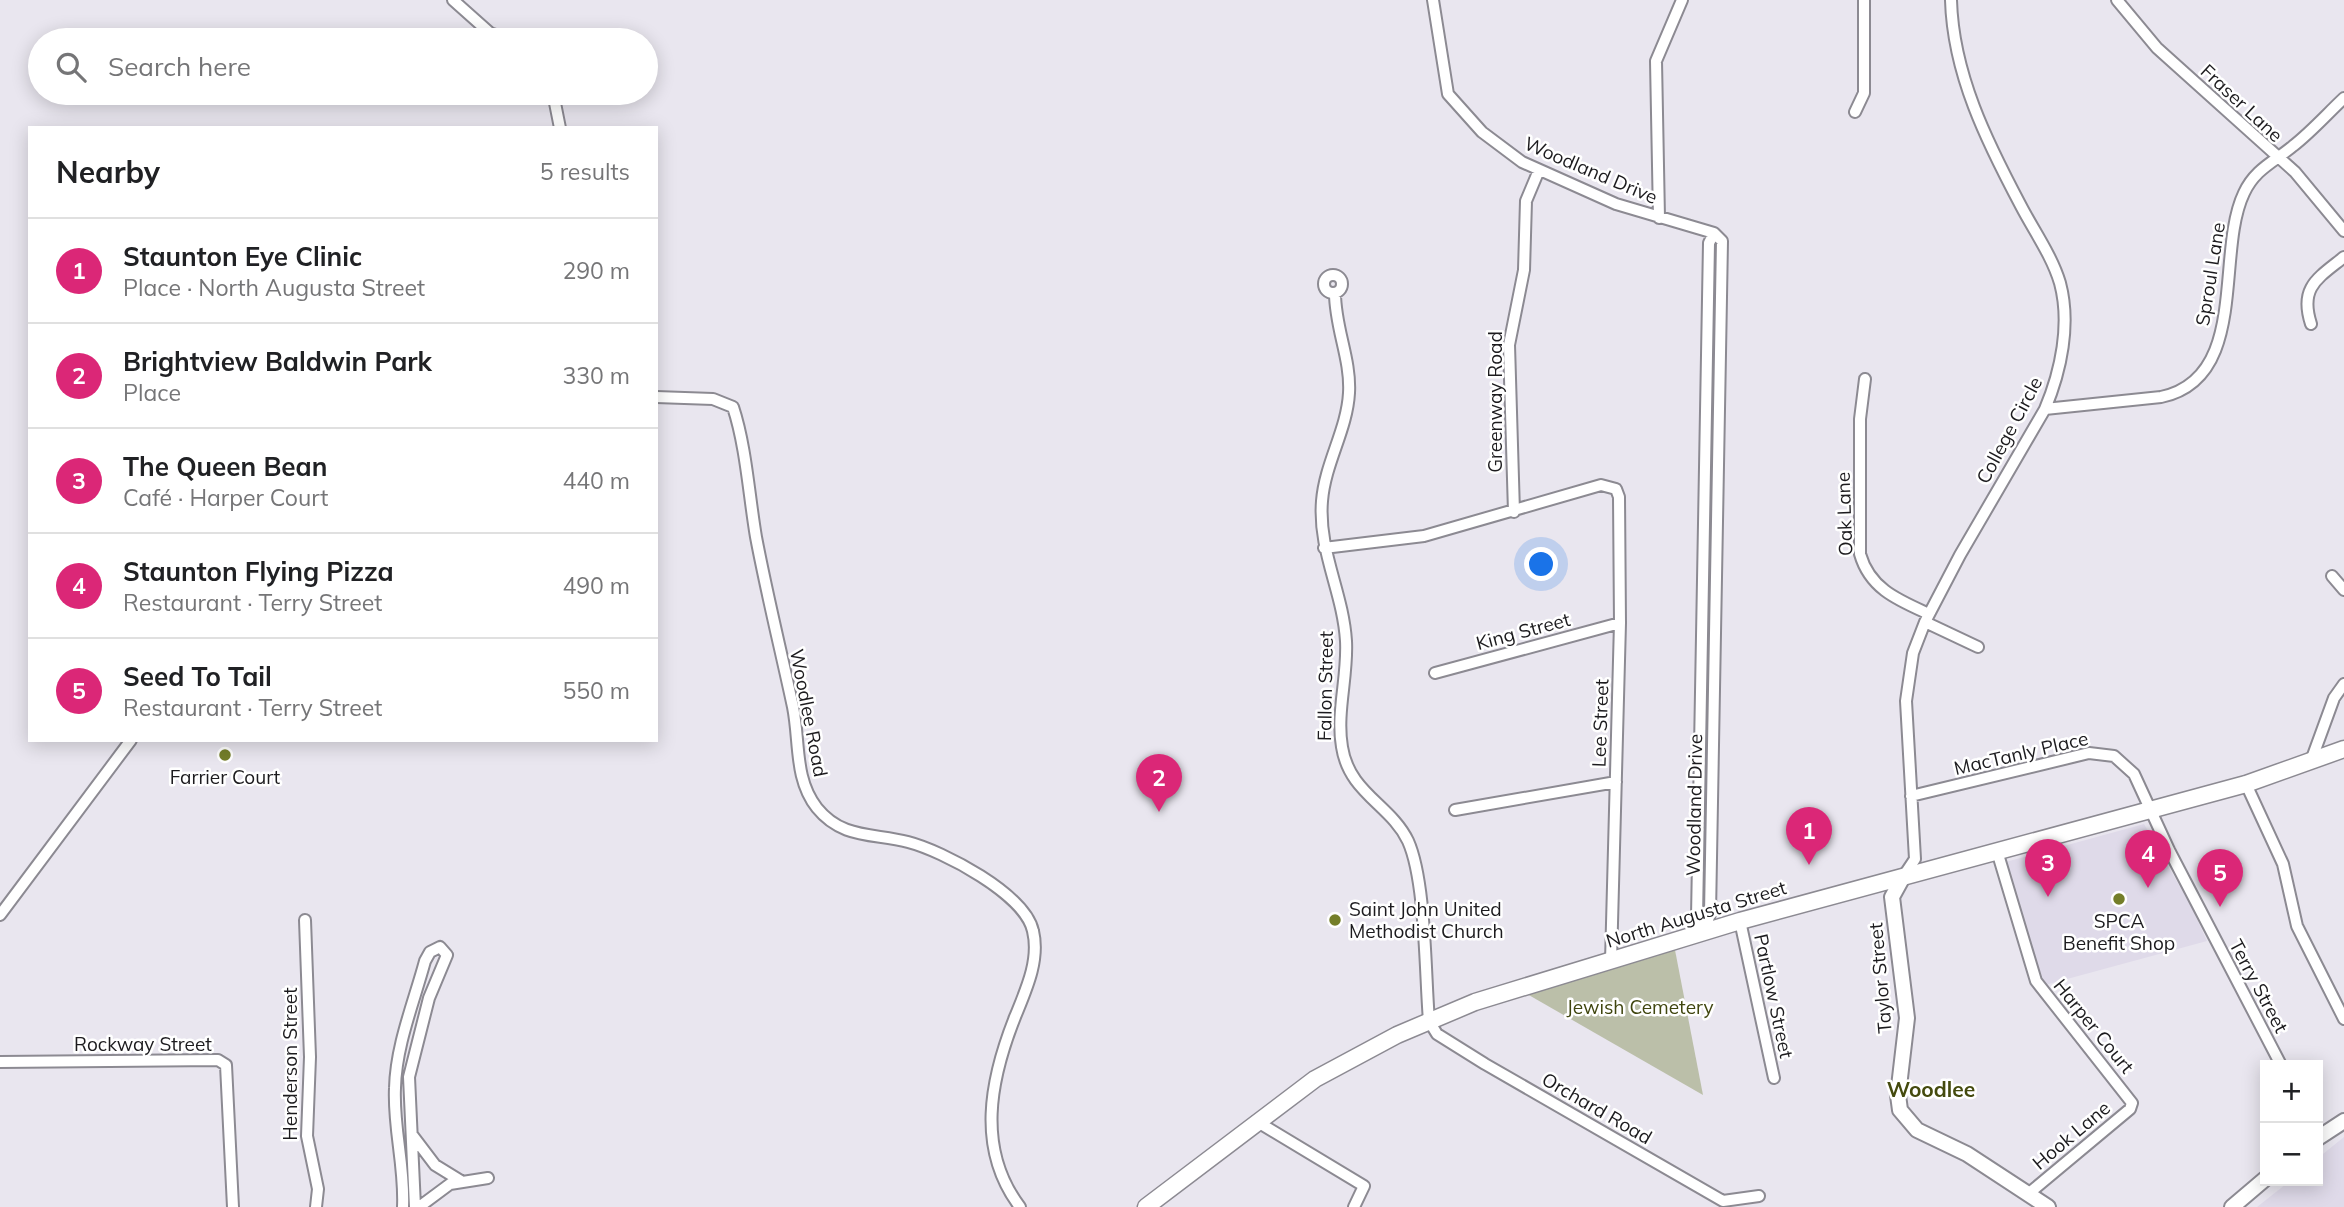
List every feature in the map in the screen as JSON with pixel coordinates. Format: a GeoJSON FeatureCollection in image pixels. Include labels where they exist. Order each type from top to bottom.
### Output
{"type":"FeatureCollection","features":[{"type":"Feature","properties":{"kind":"main road","name":"North Augusta Street"},"geometry":{"type":"LineString","coordinates":[[1146,1207],[1256,1121],[1315,1079],[1429,1021],[1489,997],[1740,921],[2246,784],[2344,749]]}},
{"type":"Feature","properties":{"kind":"street"},"geometry":{"type":"LineString","coordinates":[[453,0],[484,28]]}},
{"type":"Feature","properties":{"kind":"street","name":"Woodland Drive"},"geometry":{"type":"LineString","coordinates":[[1433,0],[1448,94],[1482,132],[1507,152],[1539,170],[1616,204],[1714,233],[1722,240],[1710,914],[1704,932]]}},
{"type":"Feature","properties":{"kind":"street"},"geometry":{"type":"LineString","coordinates":[[1659,218],[1656,61],[1682,0]]}},
{"type":"Feature","properties":{"kind":"street"},"geometry":{"type":"LineString","coordinates":[[1855,112],[1865,85],[1864,0]]}},
{"type":"Feature","properties":{"kind":"street","name":"College Circle"},"geometry":{"type":"LineString","coordinates":[[1903,877],[1914,859],[1907,691],[1913,653],[1927,618],[2045,409],[2059,366],[2063,318],[2060,284],[1988,146],[1967,88],[1952,23],[1951,0]]}},
{"type":"Feature","properties":{"kind":"street","name":"Fraser Lane"},"geometry":{"type":"LineString","coordinates":[[2117,0],[2157,48],[2276,158],[2295,172],[2344,231]]}},
{"type":"Feature","properties":{"kind":"street","name":"Sproul Lane"},"geometry":{"type":"LineString","coordinates":[[2045,409],[2169,395],[2187,388],[2197,378],[2207,367],[2221,328],[2242,195],[2257,171],[2293,147],[2344,98]]}},
{"type":"Feature","properties":{"kind":"street"},"geometry":{"type":"LineString","coordinates":[[556,105],[561,126]]}},
{"type":"Feature","properties":{"kind":"street","name":"Greenway Road"},"geometry":{"type":"LineString","coordinates":[[1514,512],[1508,345],[1524,270],[1526,201],[1539,170]]}},
{"type":"Feature","properties":{"kind":"street"},"geometry":{"type":"LineString","coordinates":[[2311,324],[2306,309],[2308,292],[2319,277],[2344,257]]}},
{"type":"Feature","properties":{"kind":"street","name":"Fallon Street"},"geometry":{"type":"LineString","coordinates":[[1335,293],[1349,393],[1345,420],[1324,488],[1324,548],[1346,639],[1342,750],[1359,786],[1398,826],[1411,850],[1419,892],[1429,1021]]}},
{"type":"Feature","properties":{"kind":"street","name":"Oak Lane"},"geometry":{"type":"LineString","coordinates":[[1865,379],[1860,419],[1860,554],[1869,575],[1880,588],[1978,647]]}},
{"type":"Feature","properties":{"kind":"street","name":"Woodlee Road"},"geometry":{"type":"LineString","coordinates":[[658,397],[713,399],[733,407],[761,565],[793,707],[801,778],[808,797],[827,820],[843,830],[908,842],[940,855],[1009,895],[1022,907],[1031,924],[1035,940],[1032,968],[1000,1058],[991,1118],[995,1164],[1002,1181],[1020,1207]]}},
{"type":"Feature","properties":{"kind":"street","name":"Lee Street"},"geometry":{"type":"LineString","coordinates":[[1514,512],[1601,485],[1614,488],[1619,497],[1620,623],[1611,961]]}},
{"type":"Feature","properties":{"kind":"street"},"geometry":{"type":"LineString","coordinates":[[1324,548],[1415,538],[1514,512]]}},
{"type":"Feature","properties":{"kind":"street"},"geometry":{"type":"LineString","coordinates":[[2332,576],[2344,590]]}},
{"type":"Feature","properties":{"kind":"street","name":"King Street"},"geometry":{"type":"LineString","coordinates":[[1435,673],[1620,623]]}},
{"type":"Feature","properties":{"kind":"street"},"geometry":{"type":"LineString","coordinates":[[2311,761],[2334,698],[2344,684]]}},
{"type":"Feature","properties":{"kind":"street"},"geometry":{"type":"LineString","coordinates":[[0,915],[130,742]]}},
{"type":"Feature","properties":{"kind":"street","name":"MacTanly Place"},"geometry":{"type":"LineString","coordinates":[[1911,796],[2094,752],[2114,756],[2128,766],[2150,811]]}},
{"type":"Feature","properties":{"kind":"street"},"geometry":{"type":"LineString","coordinates":[[1455,810],[1616,782]]}},
{"type":"Feature","properties":{"kind":"street"},"geometry":{"type":"LineString","coordinates":[[2246,784],[2283,864],[2297,926],[2344,1018]]}},
{"type":"Feature","properties":{"kind":"street","name":"Terry Street"},"geometry":{"type":"LineString","coordinates":[[2150,811],[2278,1060]]}},
{"type":"Feature","properties":{"kind":"street","name":"Harper Court"},"geometry":{"type":"LineString","coordinates":[[1997,851],[2036,981],[2132,1101]]}},
{"type":"Feature","properties":{"kind":"street","name":"Taylor Street"},"geometry":{"type":"LineString","coordinates":[[1903,877],[1892,897],[1907,1018],[1898,1095],[1900,1110],[1917,1129],[1967,1154],[2048,1207]]}},
{"type":"Feature","properties":{"kind":"street","name":"Henderson Street"},"geometry":{"type":"LineString","coordinates":[[305,920],[310,1057],[307,1136],[318,1189],[316,1207]]}},
{"type":"Feature","properties":{"kind":"street","name":"Partlow Street"},"geometry":{"type":"LineString","coordinates":[[1740,921],[1774,1078]]}},
{"type":"Feature","properties":{"kind":"street"},"geometry":{"type":"LineString","coordinates":[[403,1207],[404,1167],[395,1101],[397,1070],[425,961],[430,952],[440,947],[447,955],[429,998],[410,1063],[407,1097],[417,1207]]}},
{"type":"Feature","properties":{"kind":"street","name":"Orchard Road"},"geometry":{"type":"LineString","coordinates":[[1429,1021],[1437,1034],[1485,1064],[1723,1201],[1759,1196]]}},
{"type":"Feature","properties":{"kind":"street","name":"Rockway Street"},"geometry":{"type":"LineString","coordinates":[[0,1062],[218,1060],[226,1065],[233,1207]]}},
{"type":"Feature","properties":{"kind":"street","name":"Hook Lane"},"geometry":{"type":"LineString","coordinates":[[2028,1194],[2130,1109],[2132,1101]]}},
{"type":"Feature","properties":{"kind":"street"},"geometry":{"type":"LineString","coordinates":[[1256,1121],[1363,1186],[1354,1207]]}},
{"type":"Feature","properties":{"kind":"street"},"geometry":{"type":"LineString","coordinates":[[2323,1134],[2344,1121]]}},
{"type":"Feature","properties":{"kind":"street"},"geometry":{"type":"LineString","coordinates":[[411,1132],[435,1165],[464,1182]]}},
{"type":"Feature","properties":{"kind":"street"},"geometry":{"type":"LineString","coordinates":[[417,1207],[440,1189],[488,1178]]}},
{"type":"Feature","properties":{"kind":"street"},"geometry":{"type":"LineString","coordinates":[[2232,1207],[2260,1183]]}},
{"type":"Feature","properties":{"kind":"shaded area"},"geometry":{"type":"Polygon","coordinates":[[[2144,824],[2191,906],[2207,941],[2045,985],[2002,863],[2144,824]]]}},
{"type":"Feature","properties":{"kind":"shaded area"},"geometry":{"type":"Polygon","coordinates":[[[2344,1137],[2344,1207],[2257,1207],[2284,1186],[2323,1186],[2323,1154],[2344,1137]]]}},
{"type":"Feature","properties":{"kind":"green space","name":"Jewish Cemetery"},"geometry":{"type":"Polygon","coordinates":[[[1675,950],[1703,1095],[1527,994],[1675,950]]]}},
{"type":"Feature","properties":{"kind":"place","name":"Farrier Court"},"geometry":{"type":"Point","coordinates":[225,755]}},
{"type":"Feature","properties":{"kind":"place","name":"Brightview Baldwin Park"},"geometry":{"type":"Point","coordinates":[1159,812]}},
{"type":"Feature","properties":{"kind":"place","name":"Staunton Eye Clinic"},"geometry":{"type":"Point","coordinates":[1809,865]}},
{"type":"Feature","properties":{"kind":"place","name":"Staunton Flying Pizza"},"geometry":{"type":"Point","coordinates":[2148,888]}},
{"type":"Feature","properties":{"kind":"place","name":"The Queen Bean"},"geometry":{"type":"Point","coordinates":[2048,897]}},
{"type":"Feature","properties":{"kind":"place","name":"SPCA Benefit Shop"},"geometry":{"type":"Point","coordinates":[2119,899]}},
{"type":"Feature","properties":{"kind":"place","name":"Seed To Tail"},"geometry":{"type":"Point","coordinates":[2220,907]}},
{"type":"Feature","properties":{"kind":"place","name":"Saint John United Methodist Church"},"geometry":{"type":"Point","coordinates":[1335,920]}},
{"type":"Feature","properties":{"kind":"district","name":"Woodlee"},"geometry":{"type":"Point","coordinates":[1931,1089]}}]}
